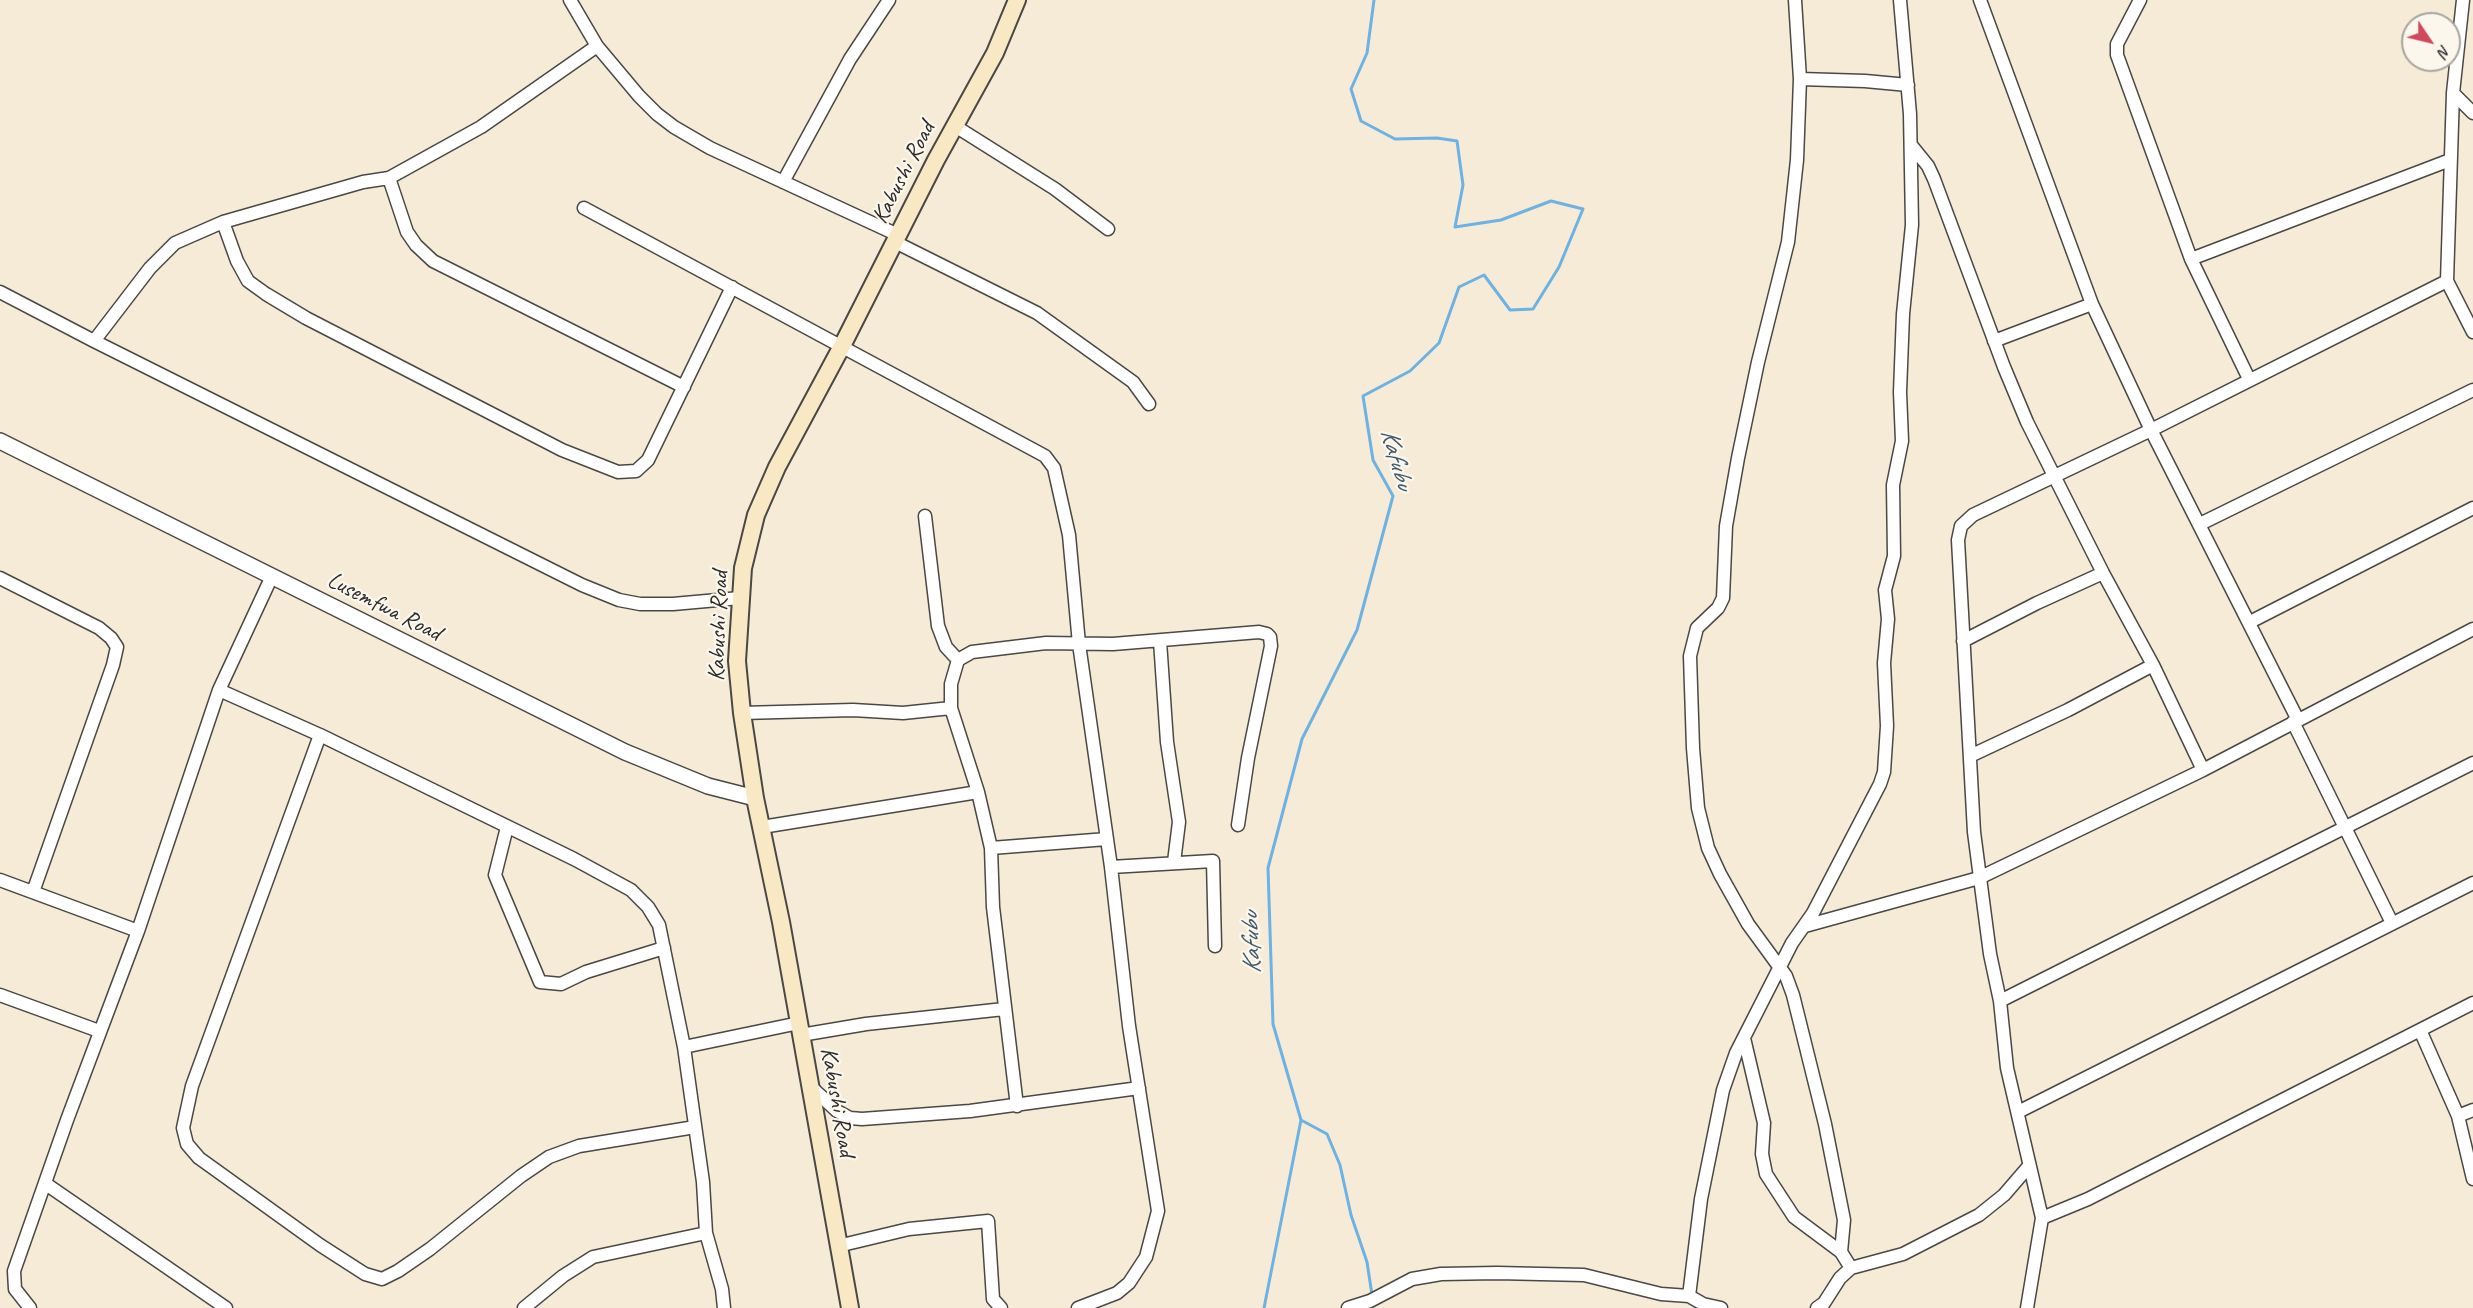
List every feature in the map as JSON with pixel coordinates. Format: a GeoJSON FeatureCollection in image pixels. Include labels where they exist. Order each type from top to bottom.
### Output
{"type":"FeatureCollection","features":[{"type":"Feature","properties":{"kind":"main road","name":"Kabushi Road"},"geometry":{"type":"LineString","coordinates":[[850,1308],[800,1029],[755,798],[742,713],[736,661],[743,568],[756,515],[777,467],[995,53],[1017,0]]}},
{"type":"Feature","properties":{"kind":"street"},"geometry":{"type":"LineString","coordinates":[[570,0],[597,45],[639,96],[674,127],[710,148],[897,239],[1037,313],[1132,382],[1149,404]]}},
{"type":"Feature","properties":{"kind":"street"},"geometry":{"type":"LineString","coordinates":[[783,182],[850,59],[889,0]]}},
{"type":"Feature","properties":{"kind":"street"},"geometry":{"type":"LineString","coordinates":[[1795,0],[1800,79],[1797,160],[1788,242],[1758,362],[1736,470],[1726,526],[1724,598],[1718,608],[1697,628],[1690,656],[1693,747],[1698,808],[1708,848],[1748,924],[1780,967],[1793,994],[1825,1124],[1844,1220],[1841,1252]]}},
{"type":"Feature","properties":{"kind":"street"},"geometry":{"type":"LineString","coordinates":[[1689,1296],[1701,1199],[1723,1090],[1744,1038],[1792,943],[1805,926],[1884,772],[1887,726],[1884,663],[1888,619],[1885,590],[1894,556],[1893,485],[1902,441],[1900,392],[1903,314],[1911,244],[1911,145],[1900,0]]}},
{"type":"Feature","properties":{"kind":"street"},"geometry":{"type":"LineString","coordinates":[[1980,0],[2092,304],[2151,429],[2250,621],[2295,721],[2392,922]]}},
{"type":"Feature","properties":{"kind":"street"},"geometry":{"type":"LineString","coordinates":[[2140,0],[2117,45],[2117,55],[2191,259],[2249,379]]}},
{"type":"Feature","properties":{"kind":"street"},"geometry":{"type":"LineString","coordinates":[[2463,0],[2453,93],[2447,281],[2473,332]]}},
{"type":"Feature","properties":{"kind":"street"},"geometry":{"type":"LineString","coordinates":[[94,341],[150,268],[175,243],[223,222],[363,182],[389,178],[482,126],[597,45]]}},
{"type":"Feature","properties":{"kind":"street"},"geometry":{"type":"LineString","coordinates":[[1800,79],[1908,85]]}},
{"type":"Feature","properties":{"kind":"street"},"geometry":{"type":"LineString","coordinates":[[2453,93],[2473,113]]}},
{"type":"Feature","properties":{"kind":"street"},"geometry":{"type":"LineString","coordinates":[[955,126],[1055,189],[1108,229]]}},
{"type":"Feature","properties":{"kind":"street"},"geometry":{"type":"LineString","coordinates":[[1911,145],[1928,166],[1934,179],[1994,341],[2027,422],[2103,573],[2153,664],[2203,770]]}},
{"type":"Feature","properties":{"kind":"street"},"geometry":{"type":"LineString","coordinates":[[2191,259],[2450,160]]}},
{"type":"Feature","properties":{"kind":"street"},"geometry":{"type":"LineString","coordinates":[[389,178],[407,232],[416,245],[433,261],[684,387]]}},
{"type":"Feature","properties":{"kind":"street"},"geometry":{"type":"LineString","coordinates":[[584,208],[1045,456],[1054,468],[1069,535],[1079,644],[1107,839],[1129,1026],[1158,1211],[1146,1257],[1129,1283],[1117,1293],[1078,1308]]}},
{"type":"Feature","properties":{"kind":"street"},"geometry":{"type":"LineString","coordinates":[[223,222],[237,261],[248,281],[266,294],[306,318],[562,450],[618,472],[636,471],[648,460],[732,287]]}},
{"type":"Feature","properties":{"kind":"street"},"geometry":{"type":"LineString","coordinates":[[2027,1308],[2042,1218],[2007,1068],[2000,1001],[1990,954],[1979,878],[1974,832],[1963,641],[1958,540],[1961,526],[1973,515],[2447,281]]}},
{"type":"Feature","properties":{"kind":"street"},"geometry":{"type":"LineString","coordinates":[[0,292],[600,592],[640,604],[672,604],[740,598]]}},
{"type":"Feature","properties":{"kind":"street"},"geometry":{"type":"LineString","coordinates":[[1994,341],[2092,304]]}},
{"type":"Feature","properties":{"kind":"street"},"geometry":{"type":"LineString","coordinates":[[2458,304],[2473,308]]}},
{"type":"Feature","properties":{"kind":"street"},"geometry":{"type":"LineString","coordinates":[[2200,524],[2473,390]]}},
{"type":"Feature","properties":{"kind":"street","name":"Lusemfwa Road"},"geometry":{"type":"LineString","coordinates":[[0,441],[625,752],[708,786],[755,798]]}},
{"type":"Feature","properties":{"kind":"street"},"geometry":{"type":"LineString","coordinates":[[2250,621],[2473,508]]}},
{"type":"Feature","properties":{"kind":"street"},"geometry":{"type":"LineString","coordinates":[[925,516],[938,626],[946,647],[958,660]]}},
{"type":"Feature","properties":{"kind":"street"},"geometry":{"type":"LineString","coordinates":[[1963,641],[2037,603],[2103,573]]}},
{"type":"Feature","properties":{"kind":"street"},"geometry":{"type":"LineString","coordinates":[[30,1308],[15,1289],[14,1271],[99,1031],[138,931],[219,690],[272,576]]}},
{"type":"Feature","properties":{"kind":"street"},"geometry":{"type":"LineString","coordinates":[[0,578],[99,628],[111,638],[117,647],[113,665],[33,892]]}},
{"type":"Feature","properties":{"kind":"street"},"geometry":{"type":"LineString","coordinates":[[1805,926],[1979,878],[2203,770],[2473,629]]}},
{"type":"Feature","properties":{"kind":"street"},"geometry":{"type":"LineString","coordinates":[[1017,1106],[993,908],[991,848],[978,792],[951,708],[951,684],[958,660],[972,652],[1046,644],[1160,641],[1259,632],[1270,637],[1271,646],[1248,758],[1238,825]]}},
{"type":"Feature","properties":{"kind":"street"},"geometry":{"type":"LineString","coordinates":[[1160,641],[1167,742],[1179,822],[1174,862]]}},
{"type":"Feature","properties":{"kind":"street"},"geometry":{"type":"LineString","coordinates":[[1970,756],[2068,710],[2153,664]]}},
{"type":"Feature","properties":{"kind":"street"},"geometry":{"type":"LineString","coordinates":[[219,690],[320,735],[507,827],[631,890],[648,907],[659,925],[684,1047],[703,1182],[706,1233],[722,1289],[724,1308]]}},
{"type":"Feature","properties":{"kind":"street"},"geometry":{"type":"LineString","coordinates":[[742,713],[853,710],[903,713],[951,708]]}},
{"type":"Feature","properties":{"kind":"street"},"geometry":{"type":"LineString","coordinates":[[320,735],[192,1086],[183,1128],[187,1144],[199,1158],[320,1245],[365,1274],[382,1279],[430,1249],[521,1176],[549,1157],[579,1146],[695,1127]]}},
{"type":"Feature","properties":{"kind":"street"},"geometry":{"type":"LineString","coordinates":[[2000,1001],[2473,763]]}},
{"type":"Feature","properties":{"kind":"street"},"geometry":{"type":"LineString","coordinates":[[762,827],[978,792]]}},
{"type":"Feature","properties":{"kind":"street"},"geometry":{"type":"LineString","coordinates":[[507,827],[495,875],[540,982],[561,984],[586,972],[664,948]]}},
{"type":"Feature","properties":{"kind":"street"},"geometry":{"type":"LineString","coordinates":[[991,848],[1107,839]]}},
{"type":"Feature","properties":{"kind":"street"},"geometry":{"type":"LineString","coordinates":[[1110,867],[1214,861],[1215,946]]}},
{"type":"Feature","properties":{"kind":"street"},"geometry":{"type":"LineString","coordinates":[[0,880],[138,931]]}},
{"type":"Feature","properties":{"kind":"street"},"geometry":{"type":"LineString","coordinates":[[2018,1112],[2473,883]]}},
{"type":"Feature","properties":{"kind":"street"},"geometry":{"type":"LineString","coordinates":[[0,995],[99,1031]]}},
{"type":"Feature","properties":{"kind":"street"},"geometry":{"type":"LineString","coordinates":[[2042,1218],[2088,1199],[2473,1003]]}},
{"type":"Feature","properties":{"kind":"street"},"geometry":{"type":"LineString","coordinates":[[684,1047],[800,1029],[1004,1009]]}},
{"type":"Feature","properties":{"kind":"street"},"geometry":{"type":"LineString","coordinates":[[2420,1030],[2458,1116],[2473,1179]]}},
{"type":"Feature","properties":{"kind":"street"},"geometry":{"type":"LineString","coordinates":[[1744,1038],[1764,1123],[1762,1154],[1766,1174],[1794,1216],[1841,1252],[1851,1268]]}},
{"type":"Feature","properties":{"kind":"street"},"geometry":{"type":"LineString","coordinates":[[810,1086],[837,1111],[850,1118],[970,1111],[1139,1088]]}},
{"type":"Feature","properties":{"kind":"street"},"geometry":{"type":"LineString","coordinates":[[2458,1116],[2473,1110]]}},
{"type":"Feature","properties":{"kind":"street"},"geometry":{"type":"LineString","coordinates":[[1817,1308],[1824,1303],[1840,1278],[1851,1268],[1903,1254],[1979,1215],[2004,1194],[2029,1166]]}},
{"type":"Feature","properties":{"kind":"street"},"geometry":{"type":"LineString","coordinates":[[46,1184],[226,1308]]}},
{"type":"Feature","properties":{"kind":"street"},"geometry":{"type":"LineString","coordinates":[[838,1246],[909,1229],[988,1221],[993,1299],[1001,1308]]}},
{"type":"Feature","properties":{"kind":"street"},"geometry":{"type":"LineString","coordinates":[[524,1308],[563,1276],[593,1257],[706,1233]]}},
{"type":"Feature","properties":{"kind":"street"},"geometry":{"type":"LineString","coordinates":[[1348,1308],[1375,1298],[1412,1279],[1441,1274],[1497,1273],[1584,1275],[1661,1294],[1689,1296],[1703,1304],[1721,1308]]}},
{"type":"Feature","properties":{"kind":"waterway","name":"Kafubu"},"geometry":{"type":"LineString","coordinates":[[1264,1308],[1301,1120],[1273,1024],[1268,868],[1302,739],[1357,630],[1393,496],[1373,460],[1363,396],[1410,371],[1439,343],[1459,287],[1484,275],[1510,310],[1533,309],[1559,267],[1583,209],[1551,201],[1501,220],[1455,227],[1463,185],[1457,141],[1437,138],[1395,139],[1361,121],[1351,89],[1367,53],[1374,0]]}},
{"type":"Feature","properties":{"kind":"waterway"},"geometry":{"type":"LineString","coordinates":[[1301,1120],[1327,1134],[1340,1165],[1351,1215],[1367,1262],[1372,1295]]}}]}
